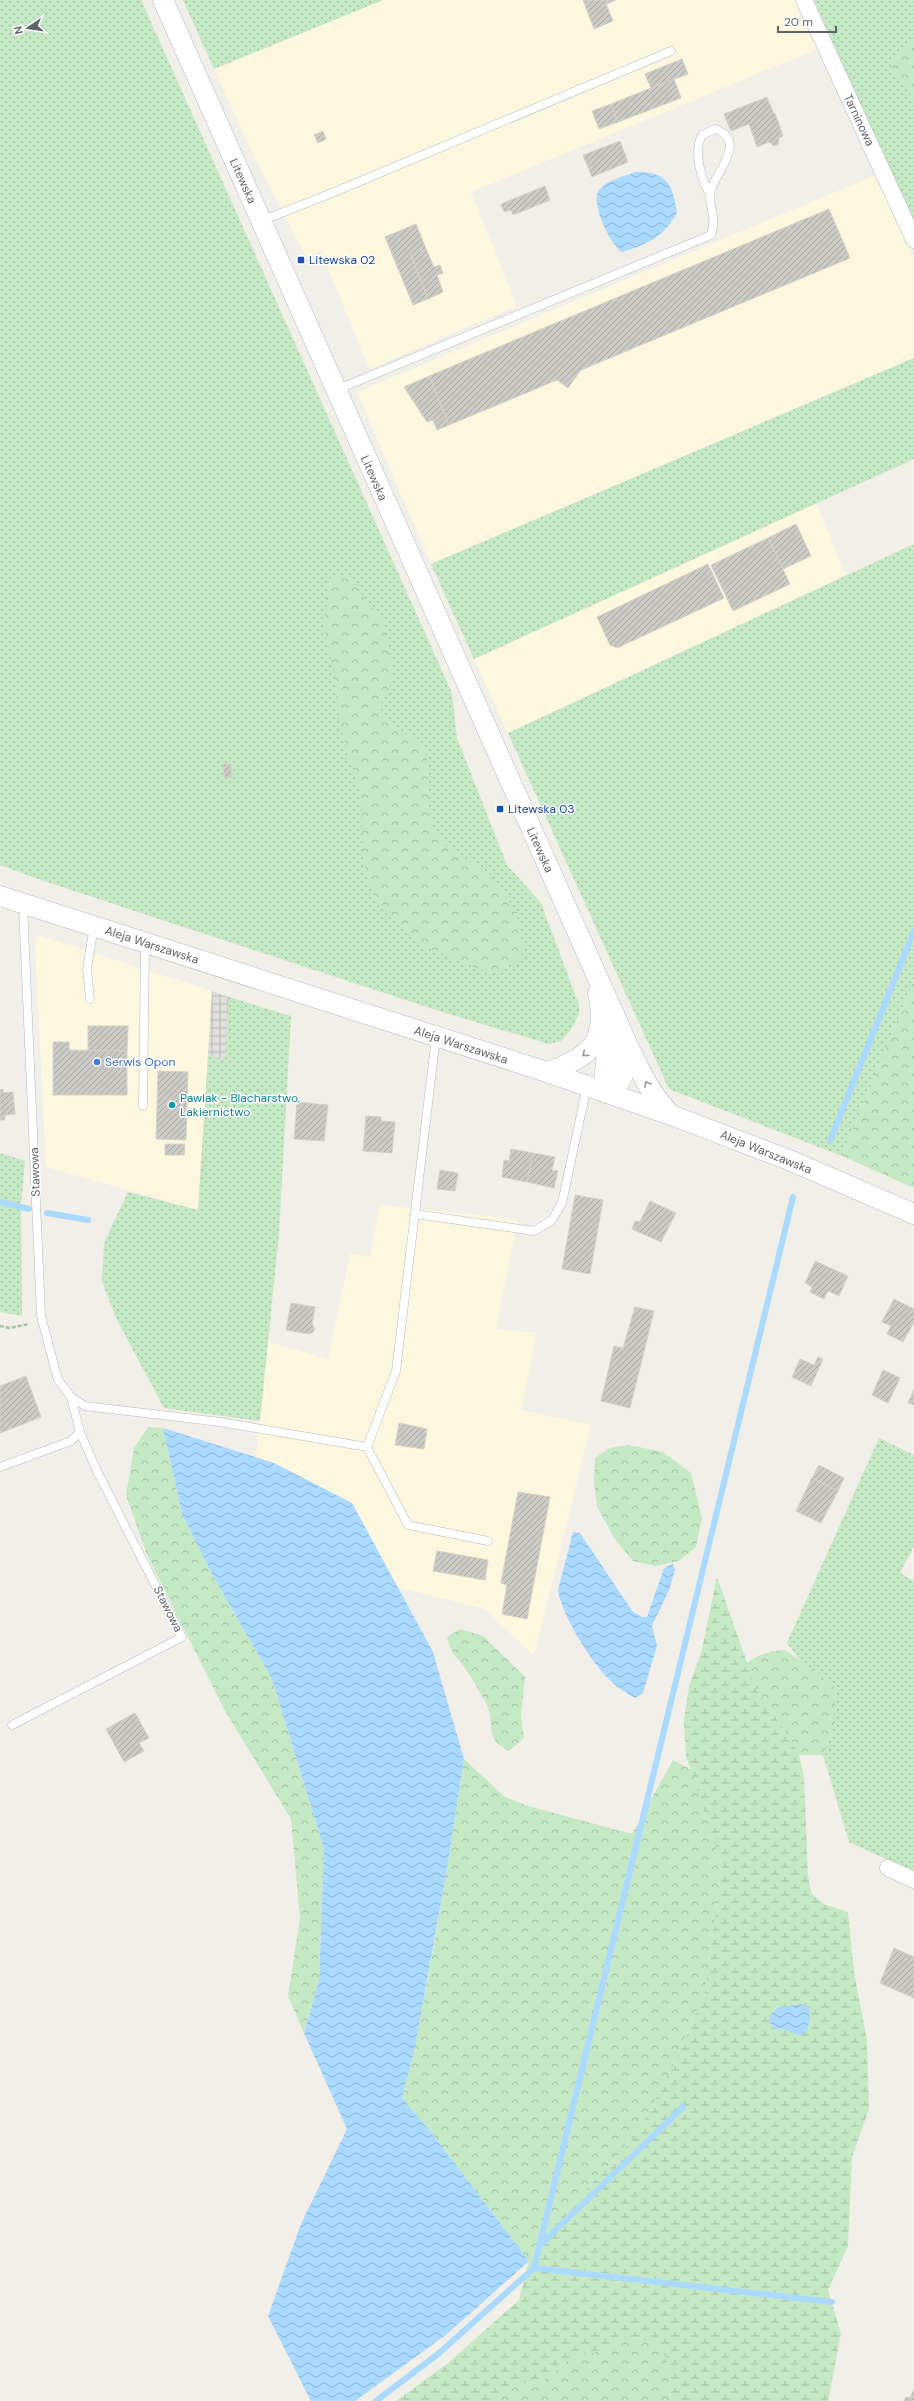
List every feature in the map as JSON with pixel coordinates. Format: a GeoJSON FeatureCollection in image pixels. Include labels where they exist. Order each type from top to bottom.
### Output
{"type":"FeatureCollection","features":[{"type":"Feature","properties":{"kind":"street","name":"Litewska"},"geometry":{"type":"LineString","coordinates":[[163,0],[586,955]]}},
{"type":"Feature","properties":{"kind":"street","name":"Tarninowa"},"geometry":{"type":"LineString","coordinates":[[804,0],[914,240]]}},
{"type":"Feature","properties":{"kind":"street","name":"Aleja Warszawska"},"geometry":{"type":"LineString","coordinates":[[0,896],[23,905],[94,926],[587,1086],[670,1115],[789,1160],[914,1214]]}},
{"type":"Feature","properties":{"kind":"street"},"geometry":{"type":"LineString","coordinates":[[586,955],[597,990],[602,1020],[606,1032],[608,1051],[605,1076],[606,1093],[618,1086],[622,1079],[625,1039]]}},
{"type":"Feature","properties":{"kind":"street"},"geometry":{"type":"LineString","coordinates":[[586,955],[648,1086],[658,1102],[670,1115]]}},
{"type":"Feature","properties":{"kind":"street"},"geometry":{"type":"LineString","coordinates":[[546,1072],[570,1064],[591,1048],[598,1040],[602,1020]]}},
{"type":"Feature","properties":{"kind":"street"},"geometry":{"type":"LineString","coordinates":[[888,1868],[914,1880]]}},
{"type":"Feature","properties":{"kind":"lane"},"geometry":{"type":"LineString","coordinates":[[260,221],[332,193],[671,51]]}},
{"type":"Feature","properties":{"kind":"lane"},"geometry":{"type":"LineString","coordinates":[[335,391],[711,235],[715,222],[710,195],[697,151],[702,135],[715,129],[721,131],[727,137],[730,148],[726,163],[715,180],[710,195]]}},
{"type":"Feature","properties":{"kind":"lane","name":"Stawowa"},"geometry":{"type":"LineString","coordinates":[[12,1725],[182,1637],[97,1471],[80,1432],[71,1396],[58,1380],[41,1316],[23,905]]}},
{"type":"Feature","properties":{"kind":"lane"},"geometry":{"type":"LineString","coordinates":[[90,999],[88,968],[94,926]]}},
{"type":"Feature","properties":{"kind":"lane"},"geometry":{"type":"LineString","coordinates":[[144,1106],[145,943]]}},
{"type":"Feature","properties":{"kind":"lane"},"geometry":{"type":"LineString","coordinates":[[436,1037],[396,1371],[367,1447],[408,1526],[488,1541]]}},
{"type":"Feature","properties":{"kind":"lane"},"geometry":{"type":"LineString","coordinates":[[415,1214],[534,1231],[552,1220],[562,1203],[587,1086]]}},
{"type":"Feature","properties":{"kind":"lane"},"geometry":{"type":"LineString","coordinates":[[71,1396],[85,1406],[220,1422],[367,1447]]}},
{"type":"Feature","properties":{"kind":"lane"},"geometry":{"type":"LineString","coordinates":[[0,1467],[72,1441],[80,1432]]}},
{"type":"Feature","properties":{"kind":"path"},"geometry":{"type":"LineString","coordinates":[[0,1326],[9,1328],[29,1324],[41,1316]]}},
{"type":"Feature","properties":{"kind":"shaded area"},"geometry":{"type":"Polygon","coordinates":[[[383,0],[797,0],[818,49],[471,192],[517,306],[369,369],[321,251],[306,257],[252,152],[214,69],[383,0]]]}},
{"type":"Feature","properties":{"kind":"shaded area"},"geometry":{"type":"Polygon","coordinates":[[[876,175],[914,256],[914,358],[431,564],[357,392],[876,175]]]}},
{"type":"Feature","properties":{"kind":"shaded area"},"geometry":{"type":"Polygon","coordinates":[[[816,503],[846,575],[508,733],[474,659],[816,503]]]}},
{"type":"Feature","properties":{"kind":"shaded area"},"geometry":{"type":"Polygon","coordinates":[[[38,935],[212,991],[198,1210],[46,1167],[35,945],[38,935]]]}},
{"type":"Feature","properties":{"kind":"shaded area"},"geometry":{"type":"Polygon","coordinates":[[[212,991],[229,997],[225,1060],[208,1055],[212,991]]]}},
{"type":"Feature","properties":{"kind":"shaded area"},"geometry":{"type":"Polygon","coordinates":[[[380,1205],[518,1219],[496,1329],[537,1333],[521,1410],[591,1425],[534,1656],[485,1609],[396,1587],[352,1503],[274,1463],[256,1457],[268,1342],[328,1359],[350,1254],[370,1257],[380,1205]]]}},
{"type":"Feature","properties":{"kind":"green space"},"geometry":{"type":"Polygon","coordinates":[[[0,0],[141,0],[452,693],[457,738],[507,865],[541,903],[579,1005],[579,1014],[570,1031],[561,1041],[549,1044],[442,1012],[44,881],[0,865],[0,0]]]}},
{"type":"Feature","properties":{"kind":"green space"},"geometry":{"type":"Polygon","coordinates":[[[183,0],[383,0],[214,69],[183,0]]]}},
{"type":"Feature","properties":{"kind":"green space"},"geometry":{"type":"Polygon","coordinates":[[[814,0],[914,0],[914,226],[814,0]]]}},
{"type":"Feature","properties":{"kind":"green space"},"geometry":{"type":"Polygon","coordinates":[[[914,39],[914,99],[892,72],[893,57],[914,39]]]}},
{"type":"Feature","properties":{"kind":"green space"},"geometry":{"type":"Polygon","coordinates":[[[914,358],[914,459],[474,659],[431,564],[914,358]]]}},
{"type":"Feature","properties":{"kind":"green space"},"geometry":{"type":"Polygon","coordinates":[[[914,544],[914,980],[842,1156],[669,1089],[508,733],[914,544]]]}},
{"type":"Feature","properties":{"kind":"green space"},"geometry":{"type":"Polygon","coordinates":[[[346,575],[382,619],[392,667],[389,691],[383,696],[381,717],[426,747],[429,810],[432,827],[447,847],[490,874],[517,913],[524,952],[514,963],[491,974],[420,945],[376,902],[363,863],[361,794],[340,727],[334,672],[325,632],[328,579],[346,575]]]}},
{"type":"Feature","properties":{"kind":"green space"},"geometry":{"type":"Polygon","coordinates":[[[914,980],[914,1188],[842,1156],[914,980]]]}},
{"type":"Feature","properties":{"kind":"green space"},"geometry":{"type":"Polygon","coordinates":[[[229,997],[291,1016],[279,1233],[260,1421],[164,1408],[116,1318],[102,1281],[104,1243],[128,1192],[198,1210],[208,1055],[225,1060],[229,997]]]}},
{"type":"Feature","properties":{"kind":"green space"},"geometry":{"type":"Polygon","coordinates":[[[0,1153],[25,1161],[21,1204],[22,1316],[0,1312],[0,1153]]]}},
{"type":"Feature","properties":{"kind":"green space"},"geometry":{"type":"Polygon","coordinates":[[[148,1427],[163,1428],[182,1514],[213,1576],[272,1679],[324,1849],[319,1981],[304,2033],[288,1996],[300,1918],[291,1819],[225,1711],[147,1555],[126,1495],[134,1448],[148,1427]]]}},
{"type":"Feature","properties":{"kind":"green space"},"geometry":{"type":"Polygon","coordinates":[[[879,1438],[914,1455],[914,1546],[900,1573],[914,1581],[914,1872],[849,1842],[823,1755],[833,1730],[819,1674],[802,1663],[787,1643],[879,1438]]]}},
{"type":"Feature","properties":{"kind":"green space"},"geometry":{"type":"Polygon","coordinates":[[[629,1445],[663,1452],[691,1473],[702,1518],[696,1547],[679,1561],[656,1566],[633,1561],[614,1538],[597,1506],[594,1482],[595,1458],[609,1448],[629,1445]]]}},
{"type":"Feature","properties":{"kind":"green space"},"geometry":{"type":"Polygon","coordinates":[[[717,1577],[757,1691],[790,1738],[799,1755],[804,1778],[808,1875],[811,1893],[824,1904],[848,1912],[854,1972],[867,2040],[869,2109],[852,2157],[848,2246],[828,2290],[841,2333],[828,2401],[671,2401],[667,2358],[651,2342],[629,2336],[601,2351],[572,2357],[542,2382],[519,2383],[497,2401],[396,2401],[448,2363],[519,2300],[529,2261],[553,2226],[637,2134],[674,2064],[705,1992],[722,1865],[686,1756],[684,1720],[689,1686],[701,1653],[717,1577]]]}},
{"type":"Feature","properties":{"kind":"green space"},"geometry":{"type":"Polygon","coordinates":[[[460,1629],[483,1636],[525,1677],[521,1714],[524,1738],[509,1751],[501,1746],[493,1736],[491,1719],[487,1705],[467,1671],[455,1656],[451,1648],[447,1637],[460,1629]]]}},
{"type":"Feature","properties":{"kind":"green space"},"geometry":{"type":"Polygon","coordinates":[[[785,1650],[819,1674],[836,1690],[833,1730],[823,1755],[799,1755],[790,1738],[757,1691],[747,1663],[756,1657],[774,1651],[785,1650]]]}},
{"type":"Feature","properties":{"kind":"green space"},"geometry":{"type":"Polygon","coordinates":[[[464,1759],[505,1797],[528,1806],[632,1834],[673,1760],[691,1770],[722,1865],[705,1992],[674,2064],[637,2134],[553,2226],[529,2261],[430,2131],[402,2098],[429,1972],[464,1759]]]}},
{"type":"Feature","properties":{"kind":"green space"},"geometry":{"type":"Polygon","coordinates":[[[629,2336],[651,2342],[667,2358],[671,2401],[497,2401],[519,2383],[542,2382],[572,2357],[601,2351],[629,2336]]]}},
{"type":"Feature","properties":{"kind":"water"},"geometry":{"type":"Polygon","coordinates":[[[636,172],[655,174],[666,181],[673,194],[677,212],[661,233],[647,243],[622,252],[613,242],[603,224],[597,206],[598,192],[601,188],[615,179],[636,172]]]}},
{"type":"Feature","properties":{"kind":"water"},"geometry":{"type":"Polygon","coordinates":[[[163,1428],[274,1463],[352,1503],[433,1652],[464,1759],[446,1875],[415,2047],[402,2098],[430,2131],[529,2261],[447,2334],[355,2401],[311,2401],[268,2316],[301,2224],[347,2129],[304,2033],[319,1981],[324,1849],[272,1679],[213,1576],[182,1514],[163,1428]]]}},
{"type":"Feature","properties":{"kind":"water"},"geometry":{"type":"Polygon","coordinates":[[[573,1532],[580,1533],[633,1612],[642,1617],[647,1617],[664,1568],[673,1564],[675,1570],[669,1590],[652,1626],[657,1646],[643,1693],[635,1698],[623,1691],[604,1674],[596,1664],[571,1625],[560,1600],[558,1590],[573,1532]]]}},
{"type":"Feature","properties":{"kind":"water"},"geometry":{"type":"Polygon","coordinates":[[[802,2004],[809,2008],[810,2019],[806,2032],[798,2035],[783,2029],[775,2029],[770,2023],[770,2016],[777,2008],[802,2004]]]}},
{"type":"Feature","properties":{"kind":"building"},"geometry":{"type":"Polygon","coordinates":[[[583,0],[616,0],[606,4],[613,21],[594,29],[583,0]]]}},
{"type":"Feature","properties":{"kind":"building"},"geometry":{"type":"Polygon","coordinates":[[[682,59],[688,74],[651,88],[645,74],[682,59]]]}},
{"type":"Feature","properties":{"kind":"building"},"geometry":{"type":"Polygon","coordinates":[[[674,79],[681,98],[618,122],[611,104],[674,79]]]}},
{"type":"Feature","properties":{"kind":"building"},"geometry":{"type":"Polygon","coordinates":[[[767,97],[774,114],[775,113],[783,136],[779,138],[778,145],[774,146],[769,142],[757,147],[749,124],[731,131],[724,114],[767,97]]]}},
{"type":"Feature","properties":{"kind":"building"},"geometry":{"type":"Polygon","coordinates":[[[611,104],[618,122],[599,129],[592,111],[611,104]]]}},
{"type":"Feature","properties":{"kind":"building"},"geometry":{"type":"Polygon","coordinates":[[[323,131],[326,139],[318,143],[314,135],[323,131]]]}},
{"type":"Feature","properties":{"kind":"building"},"geometry":{"type":"Polygon","coordinates":[[[620,141],[628,162],[592,177],[583,155],[620,141]]]}},
{"type":"Feature","properties":{"kind":"building"},"geometry":{"type":"Polygon","coordinates":[[[545,186],[550,200],[513,215],[511,210],[504,212],[501,204],[545,186]]]}},
{"type":"Feature","properties":{"kind":"building"},"geometry":{"type":"Polygon","coordinates":[[[829,209],[850,258],[581,370],[568,388],[557,380],[449,425],[429,376],[829,209]]]}},
{"type":"Feature","properties":{"kind":"building"},"geometry":{"type":"Polygon","coordinates":[[[416,224],[426,249],[411,255],[428,299],[413,305],[385,237],[416,224]]]}},
{"type":"Feature","properties":{"kind":"building"},"geometry":{"type":"Polygon","coordinates":[[[426,249],[434,267],[440,265],[443,273],[437,275],[443,292],[428,299],[411,255],[426,249]]]}},
{"type":"Feature","properties":{"kind":"building"},"geometry":{"type":"Polygon","coordinates":[[[429,376],[449,425],[437,430],[433,420],[427,422],[404,387],[429,376]]]}},
{"type":"Feature","properties":{"kind":"building"},"geometry":{"type":"Polygon","coordinates":[[[796,524],[811,556],[783,569],[768,538],[796,524]]]}},
{"type":"Feature","properties":{"kind":"building"},"geometry":{"type":"Polygon","coordinates":[[[768,538],[790,584],[733,611],[711,565],[768,538]]]}},
{"type":"Feature","properties":{"kind":"building"},"geometry":{"type":"Polygon","coordinates":[[[708,564],[724,598],[617,648],[610,645],[597,617],[708,564]]]}},
{"type":"Feature","properties":{"kind":"building"},"geometry":{"type":"Polygon","coordinates":[[[223,764],[231,764],[232,777],[224,777],[223,764]]]}},
{"type":"Feature","properties":{"kind":"building"},"geometry":{"type":"Polygon","coordinates":[[[88,1026],[128,1026],[127,1051],[88,1051],[88,1026]]]}},
{"type":"Feature","properties":{"kind":"building"},"geometry":{"type":"Polygon","coordinates":[[[53,1042],[69,1042],[69,1050],[127,1051],[127,1095],[53,1095],[53,1042]]]}},
{"type":"Feature","properties":{"kind":"building","name":"Pawlak - Blacharstwo, Lakiernictwo"},"geometry":{"type":"Polygon","coordinates":[[[158,1071],[188,1072],[186,1140],[156,1139],[158,1071]]]}},
{"type":"Feature","properties":{"kind":"building"},"geometry":{"type":"Polygon","coordinates":[[[3,1089],[3,1093],[13,1092],[15,1114],[5,1115],[5,1120],[0,1120],[0,1090],[3,1089]]]}},
{"type":"Feature","properties":{"kind":"building"},"geometry":{"type":"Polygon","coordinates":[[[297,1102],[328,1105],[324,1141],[294,1139],[297,1102]]]}},
{"type":"Feature","properties":{"kind":"building"},"geometry":{"type":"Polygon","coordinates":[[[366,1116],[381,1117],[381,1121],[395,1122],[392,1153],[363,1151],[366,1116]]]}},
{"type":"Feature","properties":{"kind":"building"},"geometry":{"type":"Polygon","coordinates":[[[165,1144],[185,1144],[184,1155],[165,1155],[165,1144]]]}},
{"type":"Feature","properties":{"kind":"building"},"geometry":{"type":"Polygon","coordinates":[[[511,1149],[533,1153],[527,1182],[502,1177],[504,1160],[509,1161],[511,1149]]]}},
{"type":"Feature","properties":{"kind":"building"},"geometry":{"type":"Polygon","coordinates":[[[533,1153],[555,1157],[552,1170],[558,1171],[554,1188],[527,1182],[533,1153]]]}},
{"type":"Feature","properties":{"kind":"building"},"geometry":{"type":"Polygon","coordinates":[[[440,1170],[458,1173],[455,1191],[437,1189],[440,1170]]]}},
{"type":"Feature","properties":{"kind":"building"},"geometry":{"type":"Polygon","coordinates":[[[575,1195],[603,1200],[590,1274],[562,1269],[575,1195]]]}},
{"type":"Feature","properties":{"kind":"building"},"geometry":{"type":"Polygon","coordinates":[[[650,1201],[676,1213],[661,1242],[632,1229],[635,1221],[640,1222],[650,1201]]]}},
{"type":"Feature","properties":{"kind":"building"},"geometry":{"type":"Polygon","coordinates":[[[815,1261],[848,1276],[839,1296],[828,1291],[824,1299],[810,1292],[812,1287],[805,1283],[815,1261]]]}},
{"type":"Feature","properties":{"kind":"building"},"geometry":{"type":"Polygon","coordinates":[[[894,1299],[914,1309],[914,1322],[903,1342],[887,1334],[891,1326],[882,1322],[894,1299]]]}},
{"type":"Feature","properties":{"kind":"building"},"geometry":{"type":"Polygon","coordinates":[[[291,1303],[315,1307],[312,1324],[315,1329],[312,1333],[309,1334],[286,1330],[291,1303]]]}},
{"type":"Feature","properties":{"kind":"building"},"geometry":{"type":"Polygon","coordinates":[[[635,1307],[654,1311],[630,1408],[601,1401],[614,1346],[623,1348],[635,1307]]]}},
{"type":"Feature","properties":{"kind":"building"},"geometry":{"type":"Polygon","coordinates":[[[818,1357],[823,1359],[811,1386],[792,1377],[800,1359],[814,1365],[818,1357]]]}},
{"type":"Feature","properties":{"kind":"building"},"geometry":{"type":"Polygon","coordinates":[[[883,1370],[900,1378],[888,1403],[872,1395],[883,1370]]]}},
{"type":"Feature","properties":{"kind":"building"},"geometry":{"type":"Polygon","coordinates":[[[26,1376],[41,1417],[0,1433],[0,1386],[26,1376]]]}},
{"type":"Feature","properties":{"kind":"building"},"geometry":{"type":"Polygon","coordinates":[[[914,1389],[914,1405],[908,1403],[914,1389]]]}},
{"type":"Feature","properties":{"kind":"building"},"geometry":{"type":"Polygon","coordinates":[[[399,1423],[427,1429],[424,1449],[395,1445],[399,1423]]]}},
{"type":"Feature","properties":{"kind":"building"},"geometry":{"type":"Polygon","coordinates":[[[819,1465],[844,1478],[838,1491],[812,1478],[819,1465]]]}},
{"type":"Feature","properties":{"kind":"building"},"geometry":{"type":"Polygon","coordinates":[[[812,1478],[838,1491],[821,1523],[796,1511],[812,1478]]]}},
{"type":"Feature","properties":{"kind":"building"},"geometry":{"type":"Polygon","coordinates":[[[518,1492],[550,1497],[527,1619],[502,1614],[507,1585],[501,1583],[518,1492]]]}},
{"type":"Feature","properties":{"kind":"building"},"geometry":{"type":"Polygon","coordinates":[[[437,1551],[488,1560],[485,1580],[433,1571],[437,1551]]]}},
{"type":"Feature","properties":{"kind":"building"},"geometry":{"type":"Polygon","coordinates":[[[135,1713],[149,1738],[139,1743],[144,1751],[124,1762],[106,1729],[135,1713]]]}},
{"type":"Feature","properties":{"kind":"building"},"geometry":{"type":"Polygon","coordinates":[[[894,1948],[914,1957],[914,1998],[880,1983],[894,1948]]]}},
{"type":"Feature","properties":{"kind":"building"},"geometry":{"type":"Polygon","coordinates":[[[914,2389],[914,2401],[904,2401],[906,2397],[910,2398],[914,2389]]]}},
{"type":"Feature","properties":{"kind":"waterway"},"geometry":{"type":"LineString","coordinates":[[830,1141],[914,931]]}},
{"type":"Feature","properties":{"kind":"waterway"},"geometry":{"type":"LineString","coordinates":[[376,2401],[438,2354],[534,2268],[793,1197]]}},
{"type":"Feature","properties":{"kind":"waterway"},"geometry":{"type":"LineString","coordinates":[[0,1202],[29,1209]]}},
{"type":"Feature","properties":{"kind":"waterway"},"geometry":{"type":"LineString","coordinates":[[47,1213],[88,1220]]}},
{"type":"Feature","properties":{"kind":"waterway"},"geometry":{"type":"LineString","coordinates":[[540,2245],[683,2107]]}},
{"type":"Feature","properties":{"kind":"waterway"},"geometry":{"type":"LineString","coordinates":[[534,2268],[832,2302]]}},
{"type":"Feature","properties":{"kind":"place","name":"Litewska 02"},"geometry":{"type":"Point","coordinates":[301,260]}},
{"type":"Feature","properties":{"kind":"place","name":"Litewska 03"},"geometry":{"type":"Point","coordinates":[500,809]}},
{"type":"Feature","properties":{"kind":"place","name":"Serwis Opon"},"geometry":{"type":"Point","coordinates":[97,1062]}},
{"type":"Feature","properties":{"kind":"place","name":"Pawlak - Blacharstwo, Lakiernictwo"},"geometry":{"type":"Point","coordinates":[172,1105]}}]}
